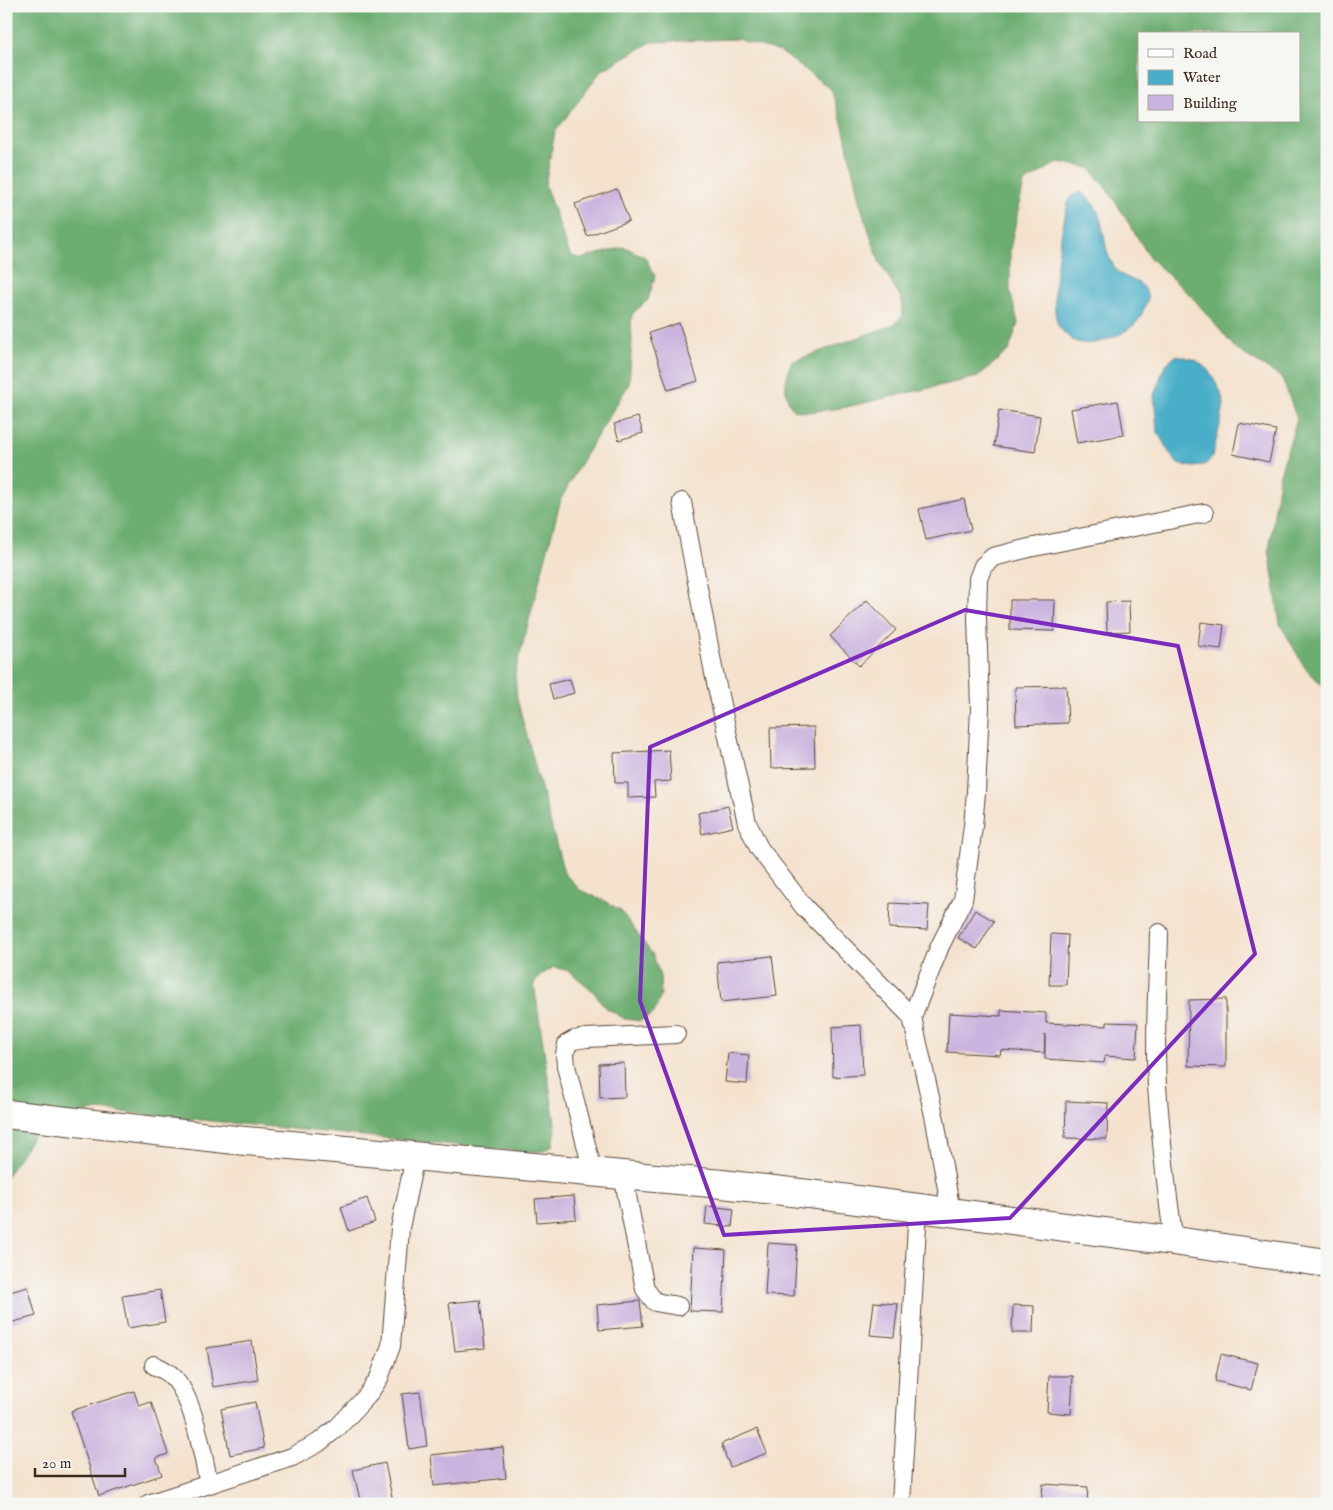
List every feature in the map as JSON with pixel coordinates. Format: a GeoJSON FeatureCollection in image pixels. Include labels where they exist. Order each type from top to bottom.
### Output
{"type":"FeatureCollection","features":[{"type":"Feature","properties":{"kind":"street"},"geometry":{"type":"LineString","coordinates":[[6,1114],[235,1140],[731,1185],[1174,1241],[1327,1263]]}},
{"type":"Feature","properties":{"kind":"lane"},"geometry":{"type":"LineString","coordinates":[[682,502],[714,673],[747,823],[759,848],[804,907],[912,1017],[935,1120],[951,1212]]}},
{"type":"Feature","properties":{"kind":"lane"},"geometry":{"type":"LineString","coordinates":[[912,1017],[940,946],[963,900],[976,792],[980,708],[977,618],[978,579],[983,566],[993,558],[1029,548],[1204,513]]}},
{"type":"Feature","properties":{"kind":"lane"},"geometry":{"type":"LineString","coordinates":[[1159,933],[1157,1085],[1174,1241]]}},
{"type":"Feature","properties":{"kind":"lane"},"geometry":{"type":"LineString","coordinates":[[593,1172],[566,1066],[565,1054],[567,1044],[574,1040],[586,1038],[676,1034]]}},
{"type":"Feature","properties":{"kind":"lane"},"geometry":{"type":"LineString","coordinates":[[148,1504],[292,1457],[318,1443],[338,1427],[367,1396],[379,1378],[391,1346],[400,1228],[415,1157]]}},
{"type":"Feature","properties":{"kind":"lane"},"geometry":{"type":"LineString","coordinates":[[622,1175],[645,1288],[655,1302],[678,1306]]}},
{"type":"Feature","properties":{"kind":"lane"},"geometry":{"type":"LineString","coordinates":[[901,1504],[918,1208]]}},
{"type":"Feature","properties":{"kind":"lane"},"geometry":{"type":"LineString","coordinates":[[154,1366],[170,1374],[182,1388],[195,1421],[209,1484]]}},
{"type":"Feature","properties":{"kind":"highlighted area"},"geometry":{"type":"Polygon","coordinates":[[[965,610],[1178,646],[1255,954],[1010,1218],[724,1235],[640,1001],[650,747],[965,610]]]}},
{"type":"Feature","properties":{"kind":"green space"},"geometry":{"type":"Polygon","coordinates":[[[6,6],[1327,6],[1327,690],[1305,668],[1280,624],[1269,550],[1279,477],[1297,419],[1282,378],[1236,349],[1193,298],[1150,258],[1112,196],[1090,168],[1058,162],[1024,183],[1010,249],[1010,291],[1018,323],[1009,350],[978,377],[842,408],[808,412],[794,410],[786,393],[787,375],[791,362],[895,324],[903,315],[902,300],[879,261],[860,204],[843,126],[831,89],[781,52],[737,39],[651,42],[601,71],[555,132],[545,185],[570,255],[581,259],[625,247],[645,257],[655,276],[648,300],[633,313],[631,320],[632,341],[629,384],[561,499],[515,673],[517,699],[564,873],[580,890],[603,900],[621,911],[653,955],[660,976],[661,996],[654,1013],[640,1021],[625,1019],[606,1008],[592,990],[569,971],[554,967],[540,976],[534,984],[556,1130],[553,1145],[543,1151],[527,1152],[99,1110],[73,1115],[33,1136],[6,1177],[6,6]]]}},
{"type":"Feature","properties":{"kind":"water"},"geometry":{"type":"Polygon","coordinates":[[[1080,192],[1094,205],[1098,213],[1107,250],[1115,268],[1122,275],[1143,286],[1148,298],[1137,322],[1115,337],[1096,343],[1078,342],[1071,339],[1059,327],[1055,314],[1055,281],[1060,242],[1070,197],[1080,192]]]}},
{"type":"Feature","properties":{"kind":"water"},"geometry":{"type":"Polygon","coordinates":[[[1177,355],[1196,360],[1208,370],[1220,390],[1224,404],[1212,457],[1206,464],[1194,467],[1178,464],[1157,431],[1154,395],[1165,365],[1177,355]]]}},
{"type":"Feature","properties":{"kind":"building"},"geometry":{"type":"Polygon","coordinates":[[[617,189],[629,221],[587,236],[575,204],[617,189]]]}},
{"type":"Feature","properties":{"kind":"building"},"geometry":{"type":"Polygon","coordinates":[[[679,323],[698,381],[668,390],[649,333],[679,323]]]}},
{"type":"Feature","properties":{"kind":"building"},"geometry":{"type":"Polygon","coordinates":[[[1118,401],[1124,435],[1077,443],[1071,409],[1118,401]]]}},
{"type":"Feature","properties":{"kind":"building"},"geometry":{"type":"Polygon","coordinates":[[[999,410],[1040,416],[1035,452],[994,446],[999,410]]]}},
{"type":"Feature","properties":{"kind":"building"},"geometry":{"type":"Polygon","coordinates":[[[638,417],[643,433],[619,440],[614,424],[638,417]]]}},
{"type":"Feature","properties":{"kind":"building"},"geometry":{"type":"Polygon","coordinates":[[[1239,423],[1276,430],[1269,462],[1233,454],[1239,423]]]}},
{"type":"Feature","properties":{"kind":"building"},"geometry":{"type":"Polygon","coordinates":[[[964,499],[971,530],[926,540],[919,509],[964,499]]]}},
{"type":"Feature","properties":{"kind":"building"},"geometry":{"type":"Polygon","coordinates":[[[867,600],[896,630],[859,666],[830,636],[867,600]]]}},
{"type":"Feature","properties":{"kind":"building"},"geometry":{"type":"Polygon","coordinates":[[[1010,600],[1055,600],[1054,631],[1010,630],[1010,600]]]}},
{"type":"Feature","properties":{"kind":"building"},"geometry":{"type":"Polygon","coordinates":[[[1129,601],[1130,631],[1107,632],[1106,602],[1129,601]]]}},
{"type":"Feature","properties":{"kind":"building"},"geometry":{"type":"Polygon","coordinates":[[[1201,622],[1224,625],[1221,649],[1198,646],[1201,622]]]}},
{"type":"Feature","properties":{"kind":"building"},"geometry":{"type":"Polygon","coordinates":[[[570,679],[574,693],[553,699],[549,684],[570,679]]]}},
{"type":"Feature","properties":{"kind":"building"},"geometry":{"type":"Polygon","coordinates":[[[1066,686],[1068,723],[1016,725],[1015,687],[1066,686]]]}},
{"type":"Feature","properties":{"kind":"building"},"geometry":{"type":"Polygon","coordinates":[[[814,727],[815,767],[771,768],[770,728],[814,727]]]}},
{"type":"Feature","properties":{"kind":"building"},"geometry":{"type":"Polygon","coordinates":[[[669,750],[671,781],[654,782],[655,797],[628,798],[628,783],[615,783],[614,753],[669,750]]]}},
{"type":"Feature","properties":{"kind":"building"},"geometry":{"type":"Polygon","coordinates":[[[728,806],[733,827],[702,834],[698,813],[728,806]]]}},
{"type":"Feature","properties":{"kind":"building"},"geometry":{"type":"Polygon","coordinates":[[[890,903],[929,905],[927,930],[889,928],[890,903]]]}},
{"type":"Feature","properties":{"kind":"building"},"geometry":{"type":"Polygon","coordinates":[[[975,910],[994,921],[977,949],[958,938],[975,910]]]}},
{"type":"Feature","properties":{"kind":"building"},"geometry":{"type":"Polygon","coordinates":[[[1051,934],[1068,935],[1066,985],[1049,985],[1051,934]]]}},
{"type":"Feature","properties":{"kind":"building"},"geometry":{"type":"Polygon","coordinates":[[[772,956],[777,996],[721,1002],[717,962],[772,956]]]}},
{"type":"Feature","properties":{"kind":"building"},"geometry":{"type":"Polygon","coordinates":[[[1226,999],[1226,1067],[1188,1066],[1189,1000],[1226,999]]]}},
{"type":"Feature","properties":{"kind":"building"},"geometry":{"type":"Polygon","coordinates":[[[1001,1010],[1046,1013],[1046,1023],[1107,1026],[1107,1022],[1138,1023],[1136,1058],[1105,1056],[1104,1063],[1045,1059],[1045,1034],[1044,1053],[1001,1050],[1000,1055],[947,1052],[949,1013],[1001,1016],[1001,1010]]]}},
{"type":"Feature","properties":{"kind":"building"},"geometry":{"type":"Polygon","coordinates":[[[861,1025],[863,1075],[833,1077],[832,1027],[861,1025]]]}},
{"type":"Feature","properties":{"kind":"building"},"geometry":{"type":"Polygon","coordinates":[[[728,1053],[749,1055],[747,1084],[725,1082],[728,1053]]]}},
{"type":"Feature","properties":{"kind":"building"},"geometry":{"type":"Polygon","coordinates":[[[624,1063],[625,1097],[600,1098],[599,1064],[624,1063]]]}},
{"type":"Feature","properties":{"kind":"building"},"geometry":{"type":"Polygon","coordinates":[[[1066,1101],[1108,1103],[1107,1139],[1065,1138],[1066,1101]]]}},
{"type":"Feature","properties":{"kind":"building"},"geometry":{"type":"Polygon","coordinates":[[[574,1196],[576,1219],[537,1222],[535,1199],[574,1196]]]}},
{"type":"Feature","properties":{"kind":"building"},"geometry":{"type":"Polygon","coordinates":[[[367,1198],[375,1222],[349,1231],[341,1207],[367,1198]]]}},
{"type":"Feature","properties":{"kind":"building"},"geometry":{"type":"Polygon","coordinates":[[[707,1206],[734,1209],[732,1227],[705,1224],[707,1206]]]}},
{"type":"Feature","properties":{"kind":"building"},"geometry":{"type":"Polygon","coordinates":[[[768,1243],[797,1245],[794,1296],[765,1295],[768,1243]]]}},
{"type":"Feature","properties":{"kind":"building"},"geometry":{"type":"Polygon","coordinates":[[[693,1248],[726,1250],[723,1312],[690,1311],[693,1248]]]}},
{"type":"Feature","properties":{"kind":"building"},"geometry":{"type":"Polygon","coordinates":[[[28,1287],[36,1316],[6,1324],[6,1293],[28,1287]]]}},
{"type":"Feature","properties":{"kind":"building"},"geometry":{"type":"Polygon","coordinates":[[[160,1290],[165,1322],[128,1328],[122,1296],[160,1290]]]}},
{"type":"Feature","properties":{"kind":"building"},"geometry":{"type":"Polygon","coordinates":[[[480,1300],[485,1348],[455,1351],[449,1303],[480,1300]]]}},
{"type":"Feature","properties":{"kind":"building"},"geometry":{"type":"Polygon","coordinates":[[[640,1301],[643,1326],[599,1330],[597,1305],[640,1301]]]}},
{"type":"Feature","properties":{"kind":"building"},"geometry":{"type":"Polygon","coordinates":[[[874,1302],[898,1304],[894,1337],[870,1335],[874,1302]]]}},
{"type":"Feature","properties":{"kind":"building"},"geometry":{"type":"Polygon","coordinates":[[[1013,1305],[1034,1306],[1033,1333],[1012,1333],[1013,1305]]]}},
{"type":"Feature","properties":{"kind":"building"},"geometry":{"type":"Polygon","coordinates":[[[252,1341],[258,1380],[213,1387],[207,1348],[252,1341]]]}},
{"type":"Feature","properties":{"kind":"building"},"geometry":{"type":"Polygon","coordinates":[[[1221,1354],[1258,1363],[1251,1390],[1215,1381],[1221,1354]]]}},
{"type":"Feature","properties":{"kind":"building"},"geometry":{"type":"Polygon","coordinates":[[[1049,1376],[1073,1376],[1071,1414],[1047,1412],[1049,1376]]]}},
{"type":"Feature","properties":{"kind":"building"},"geometry":{"type":"Polygon","coordinates":[[[134,1391],[139,1406],[151,1402],[168,1454],[156,1458],[162,1475],[99,1496],[71,1411],[134,1391]]]}},
{"type":"Feature","properties":{"kind":"building"},"geometry":{"type":"Polygon","coordinates":[[[420,1392],[427,1446],[409,1449],[402,1394],[420,1392]]]}},
{"type":"Feature","properties":{"kind":"building"},"geometry":{"type":"Polygon","coordinates":[[[255,1402],[264,1448],[230,1455],[221,1409],[255,1402]]]}},
{"type":"Feature","properties":{"kind":"building"},"geometry":{"type":"Polygon","coordinates":[[[757,1429],[767,1453],[730,1467],[721,1444],[757,1429]]]}},
{"type":"Feature","properties":{"kind":"building"},"geometry":{"type":"Polygon","coordinates":[[[503,1447],[506,1478],[434,1486],[431,1455],[503,1447]]]}},
{"type":"Feature","properties":{"kind":"building"},"geometry":{"type":"Polygon","coordinates":[[[385,1463],[393,1502],[361,1504],[353,1470],[385,1463]]]}},
{"type":"Feature","properties":{"kind":"building"},"geometry":{"type":"Polygon","coordinates":[[[1043,1484],[1088,1487],[1087,1504],[1041,1504],[1043,1484]]]}}]}
